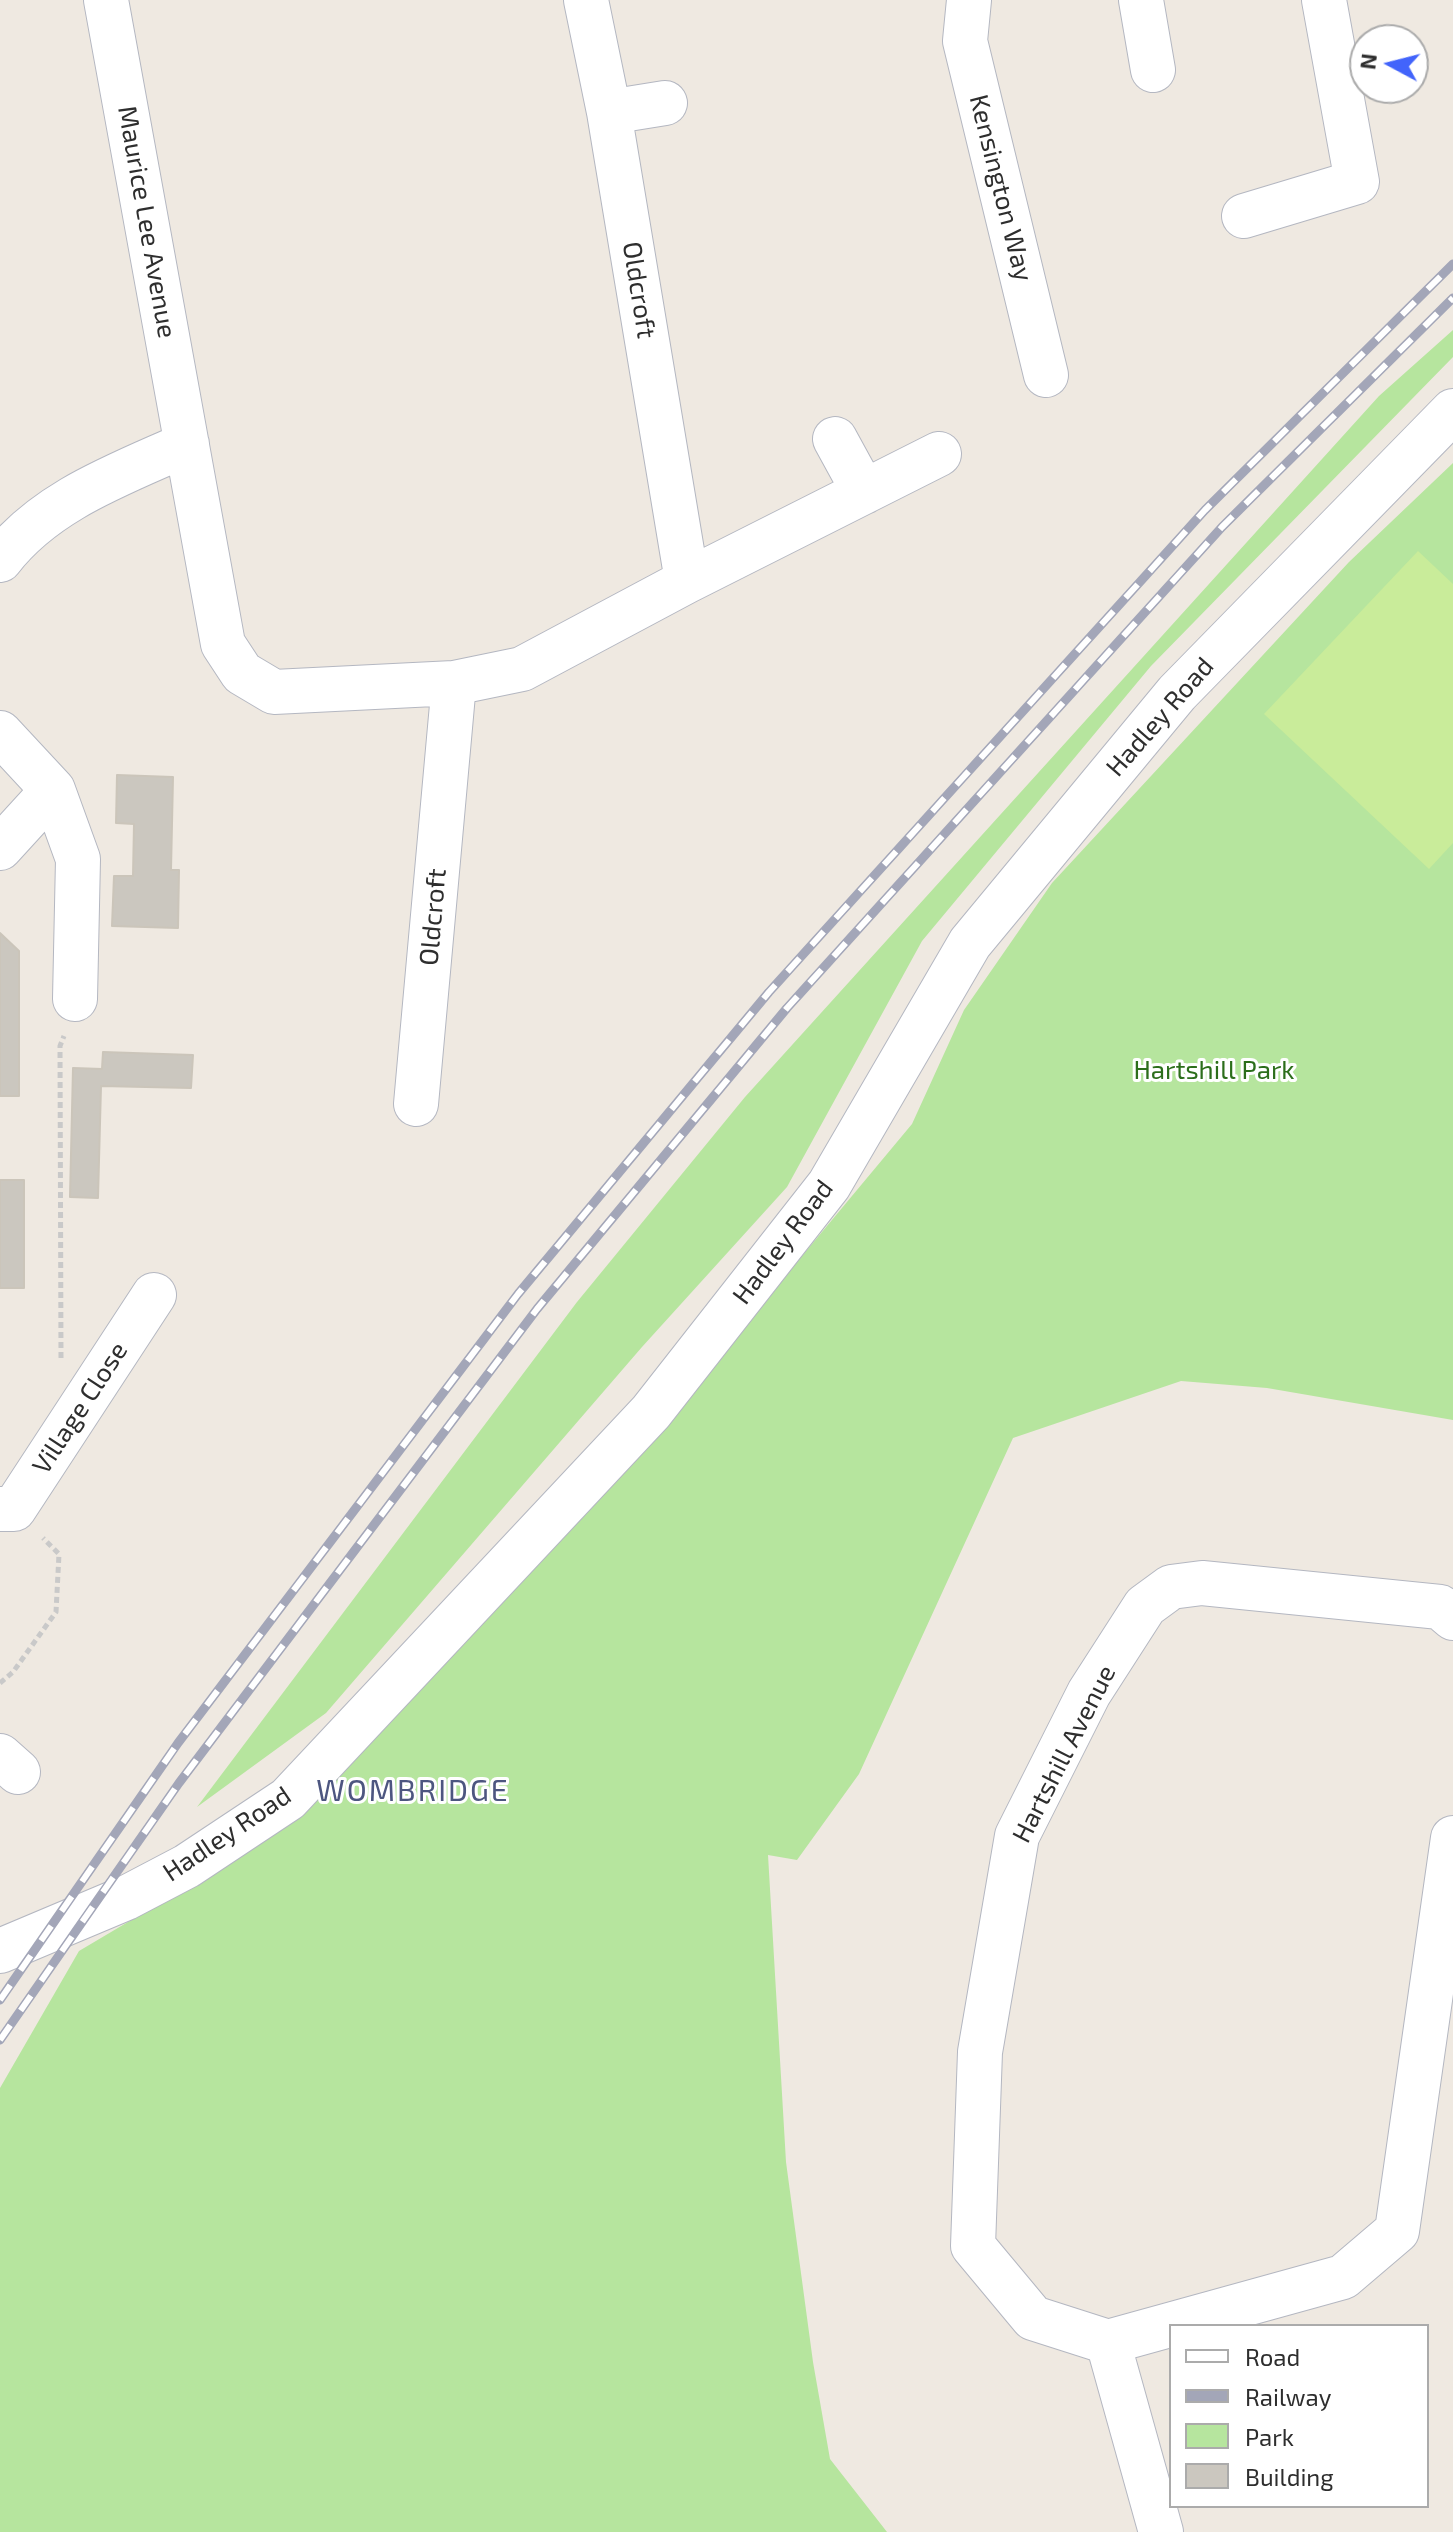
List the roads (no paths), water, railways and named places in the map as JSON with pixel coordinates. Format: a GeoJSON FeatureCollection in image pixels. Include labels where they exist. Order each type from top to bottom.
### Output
{"type":"FeatureCollection","features":[{"type":"Feature","properties":{"kind":"street","name":"Maurice Lee Avenue"},"geometry":{"type":"LineString","coordinates":[[106,0],[187,444]]}},
{"type":"Feature","properties":{"kind":"street","name":"Oldcroft"},"geometry":{"type":"LineString","coordinates":[[586,0],[609,112],[687,581]]}},
{"type":"Feature","properties":{"kind":"street","name":"Kensington Way"},"geometry":{"type":"LineString","coordinates":[[969,0],[965,41],[1046,375]]}},
{"type":"Feature","properties":{"kind":"street"},"geometry":{"type":"LineString","coordinates":[[1141,0],[1153,70]]}},
{"type":"Feature","properties":{"kind":"street"},"geometry":{"type":"LineString","coordinates":[[1244,216],[1357,182],[1324,0]]}},
{"type":"Feature","properties":{"kind":"street"},"geometry":{"type":"LineString","coordinates":[[609,112],[665,103]]}},
{"type":"Feature","properties":{"kind":"street","name":"Hadley Road"},"geometry":{"type":"LineString","coordinates":[[0,1951],[126,1898],[187,1866],[288,1799],[651,1412],[829,1185],[970,943],[1177,693],[1453,411]]}},
{"type":"Feature","properties":{"kind":"street"},"geometry":{"type":"LineString","coordinates":[[835,439],[864,492]]}},
{"type":"Feature","properties":{"kind":"street"},"geometry":{"type":"LineString","coordinates":[[0,560],[13,543],[78,493],[187,444],[223,644],[242,673],[274,692],[454,683],[522,669],[687,581],[939,454]]}},
{"type":"Feature","properties":{"kind":"street","name":"Oldcroft"},"geometry":{"type":"LineString","coordinates":[[416,1104],[454,683]]}},
{"type":"Feature","properties":{"kind":"street"},"geometry":{"type":"LineString","coordinates":[[0,733],[53,790],[78,859],[75,999]]}},
{"type":"Feature","properties":{"kind":"street"},"geometry":{"type":"LineString","coordinates":[[0,848],[53,790]]}},
{"type":"Feature","properties":{"kind":"street","name":"Village Close"},"geometry":{"type":"LineString","coordinates":[[7,1509],[71,1422],[154,1295]]}},
{"type":"Feature","properties":{"kind":"street","name":"Hartshill Avenue"},"geometry":{"type":"LineString","coordinates":[[1108,2342],[1033,2318],[973,2246],[980,2052],[1017,1836],[1089,1693],[1145,1606],[1171,1587],[1202,1583],[1440,1607],[1453,1618]]}},
{"type":"Feature","properties":{"kind":"street"},"geometry":{"type":"LineString","coordinates":[[1173,2324],[1343,2277],[1397,2231],[1453,1838]]}},
{"type":"Feature","properties":{"kind":"street"},"geometry":{"type":"LineString","coordinates":[[1161,2532],[1108,2342],[1169,2325]]}},
{"type":"Feature","properties":{"kind":"railway"},"geometry":{"type":"LineString","coordinates":[[0,2000],[178,1743],[518,1294],[769,992],[1205,510],[1453,264]]}},
{"type":"Feature","properties":{"kind":"railway"},"geometry":{"type":"LineString","coordinates":[[0,2040],[179,1783],[537,1309],[787,1008],[1222,527],[1453,298]]}},
{"type":"Feature","properties":{"kind":"district","name":"WOMBRIDGE"},"geometry":{"type":"Point","coordinates":[413,1791]}},
{"type":"Feature","properties":{"kind":"park label","name":"Hartshill Park"},"geometry":{"type":"Point","coordinates":[1214,1070]}}]}
